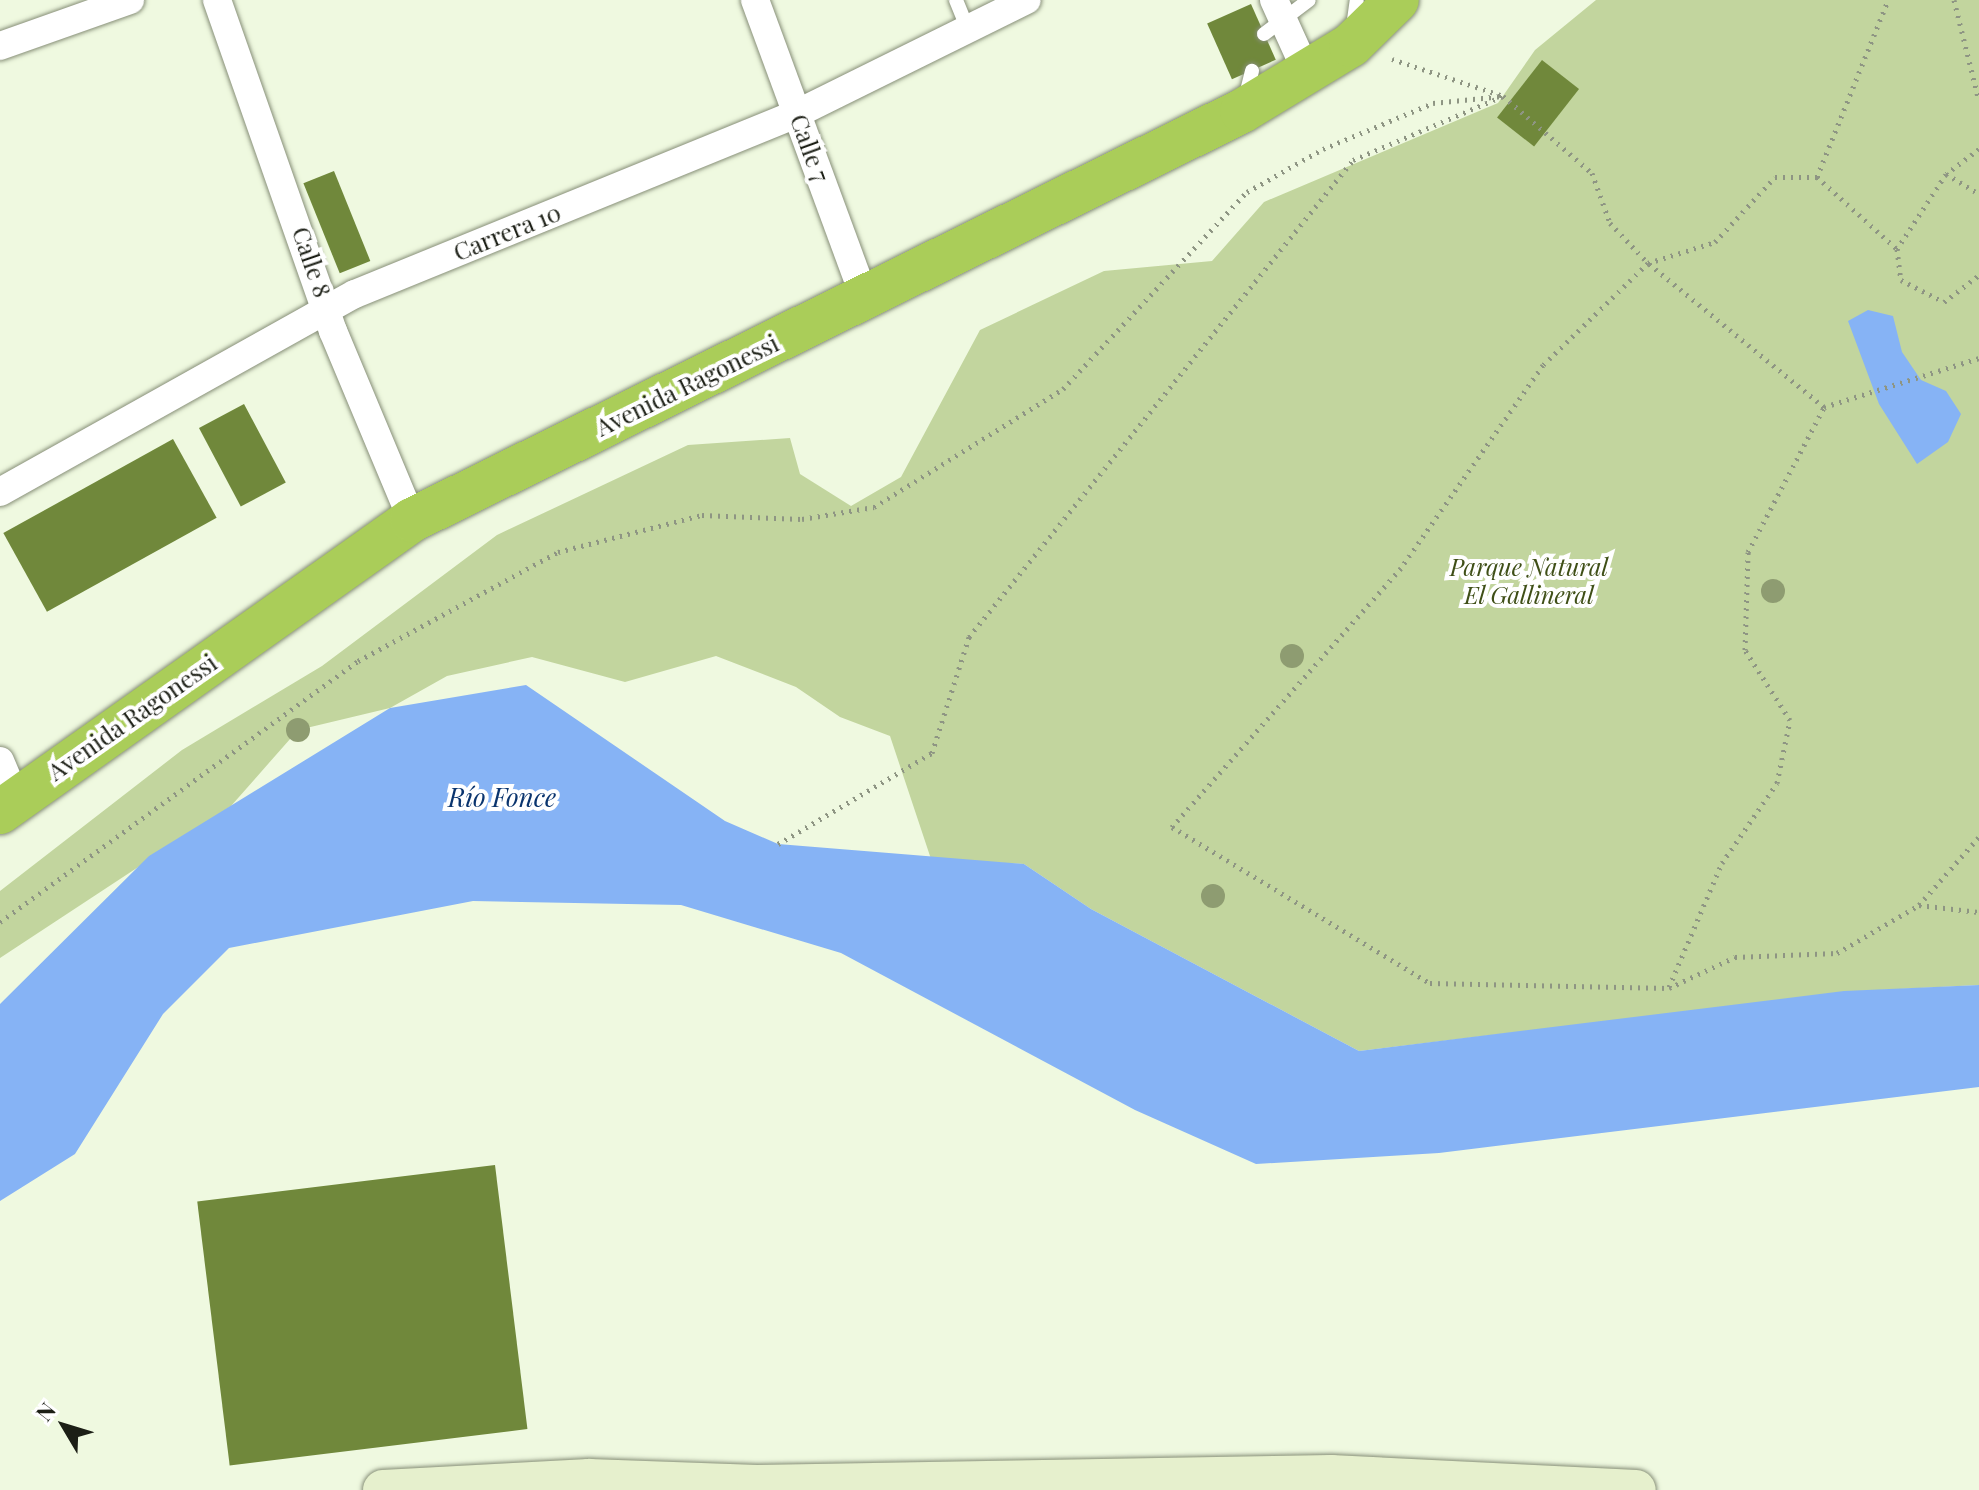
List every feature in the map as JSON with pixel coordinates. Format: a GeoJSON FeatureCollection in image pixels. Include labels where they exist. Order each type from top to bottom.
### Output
{"type":"FeatureCollection","features":[{"type":"Feature","properties":{"kind":"highway","name":"Avenida Ragonessi"},"geometry":{"type":"LineString","coordinates":[[5,790],[412,520],[864,297],[1247,91],[1308,75],[1351,45],[1397,0]]}},
{"type":"Feature","properties":{"kind":"street"},"geometry":{"type":"LineString","coordinates":[[0,46],[130,0]]}},
{"type":"Feature","properties":{"kind":"street","name":"Calle 8"},"geometry":{"type":"LineString","coordinates":[[217,0],[328,308],[412,520]]}},
{"type":"Feature","properties":{"kind":"street","name":"Calle 7"},"geometry":{"type":"LineString","coordinates":[[755,0],[864,297]]}},
{"type":"Feature","properties":{"kind":"street","name":"Carrera 10"},"geometry":{"type":"LineString","coordinates":[[0,492],[328,308],[798,113],[1027,0]]}},
{"type":"Feature","properties":{"kind":"street"},"geometry":{"type":"LineString","coordinates":[[1273,17],[1308,75]]}},
{"type":"Feature","properties":{"kind":"street"},"geometry":{"type":"LineString","coordinates":[[383,1490],[589,1479],[757,1485],[1331,1475],[1636,1490]]}},
{"type":"Feature","properties":{"kind":"lane"},"geometry":{"type":"LineString","coordinates":[[956,0],[968,30]]}},
{"type":"Feature","properties":{"kind":"lane"},"geometry":{"type":"LineString","coordinates":[[1273,17],[1309,0]]}},
{"type":"Feature","properties":{"kind":"lane"},"geometry":{"type":"LineString","coordinates":[[1351,45],[1357,0]]}},
{"type":"Feature","properties":{"kind":"path"},"geometry":{"type":"LineString","coordinates":[[1817,177],[1888,0]]}},
{"type":"Feature","properties":{"kind":"path"},"geometry":{"type":"LineString","coordinates":[[1954,0],[1979,101]]}},
{"type":"Feature","properties":{"kind":"path"},"geometry":{"type":"LineString","coordinates":[[1351,45],[1503,96],[1592,173],[1610,223],[1648,263],[1824,407]]}},
{"type":"Feature","properties":{"kind":"path"},"geometry":{"type":"LineString","coordinates":[[778,844],[932,753],[969,637],[1353,160],[1503,96]]}},
{"type":"Feature","properties":{"kind":"path"},"geometry":{"type":"LineString","coordinates":[[0,922],[358,661],[558,552],[702,515],[802,519],[874,507],[1063,389],[1247,192],[1323,149],[1433,103],[1503,96]]}},
{"type":"Feature","properties":{"kind":"path"},"geometry":{"type":"LineString","coordinates":[[1979,149],[1946,174],[1897,249],[1901,280],[1944,302],[1979,275]]}},
{"type":"Feature","properties":{"kind":"path"},"geometry":{"type":"LineString","coordinates":[[1946,174],[1979,194]]}},
{"type":"Feature","properties":{"kind":"path"},"geometry":{"type":"LineString","coordinates":[[1897,249],[1817,177],[1775,177],[1715,242],[1648,263],[1543,365],[1401,568],[1172,827],[1430,983],[1669,988],[1735,957],[1837,953],[1919,905],[1979,837]]}},
{"type":"Feature","properties":{"kind":"path"},"geometry":{"type":"LineString","coordinates":[[1669,988],[1722,863],[1777,783],[1790,720],[1745,650],[1748,552],[1824,407],[1979,358]]}},
{"type":"Feature","properties":{"kind":"path"},"geometry":{"type":"LineString","coordinates":[[1919,905],[1979,912]]}},
{"type":"Feature","properties":{"kind":"green space","name":"Parque Natural El Gallineral"},"geometry":{"type":"Polygon","coordinates":[[[1596,0],[1979,0],[1979,985],[1860,991],[1359,1051],[1091,909],[1024,864],[931,859],[890,736],[840,717],[796,687],[716,656],[625,682],[532,657],[447,676],[390,708],[298,730],[231,806],[0,958],[0,891],[182,750],[322,666],[497,535],[688,445],[790,438],[800,474],[851,506],[901,477],[980,330],[1104,271],[1212,261],[1264,202],[1498,103],[1535,50],[1596,0]]]}},
{"type":"Feature","properties":{"kind":"water"},"geometry":{"type":"Polygon","coordinates":[[[1868,310],[1893,316],[1902,352],[1921,380],[1946,391],[1961,414],[1948,442],[1917,464],[1879,404],[1848,321],[1868,310]]]}},
{"type":"Feature","properties":{"kind":"water","name":"Río Fonce"},"geometry":{"type":"Polygon","coordinates":[[[526,685],[725,821],[778,844],[1024,864],[1091,909],[1359,1051],[1844,991],[1979,985],[1979,1087],[1439,1153],[1256,1164],[1135,1110],[841,953],[681,905],[473,901],[229,948],[163,1014],[75,1154],[0,1201],[0,1004],[149,856],[390,708],[526,685]]]}},
{"type":"Feature","properties":{"kind":"building"},"geometry":{"type":"Polygon","coordinates":[[[1251,4],[1276,60],[1232,79],[1207,24],[1251,4]]]}},
{"type":"Feature","properties":{"kind":"building"},"geometry":{"type":"Polygon","coordinates":[[[1542,60],[1579,89],[1534,146],[1497,118],[1542,60]]]}},
{"type":"Feature","properties":{"kind":"building"},"geometry":{"type":"Polygon","coordinates":[[[334,171],[370,261],[340,273],[303,183],[334,171]]]}},
{"type":"Feature","properties":{"kind":"building"},"geometry":{"type":"Polygon","coordinates":[[[244,404],[286,483],[241,507],[199,428],[244,404]]]}},
{"type":"Feature","properties":{"kind":"building"},"geometry":{"type":"Polygon","coordinates":[[[173,439],[217,518],[47,612],[3,533],[173,439]]]}},
{"type":"Feature","properties":{"kind":"building"},"geometry":{"type":"Polygon","coordinates":[[[495,1165],[527,1429],[230,1466],[197,1202],[495,1165]]]}}]}
